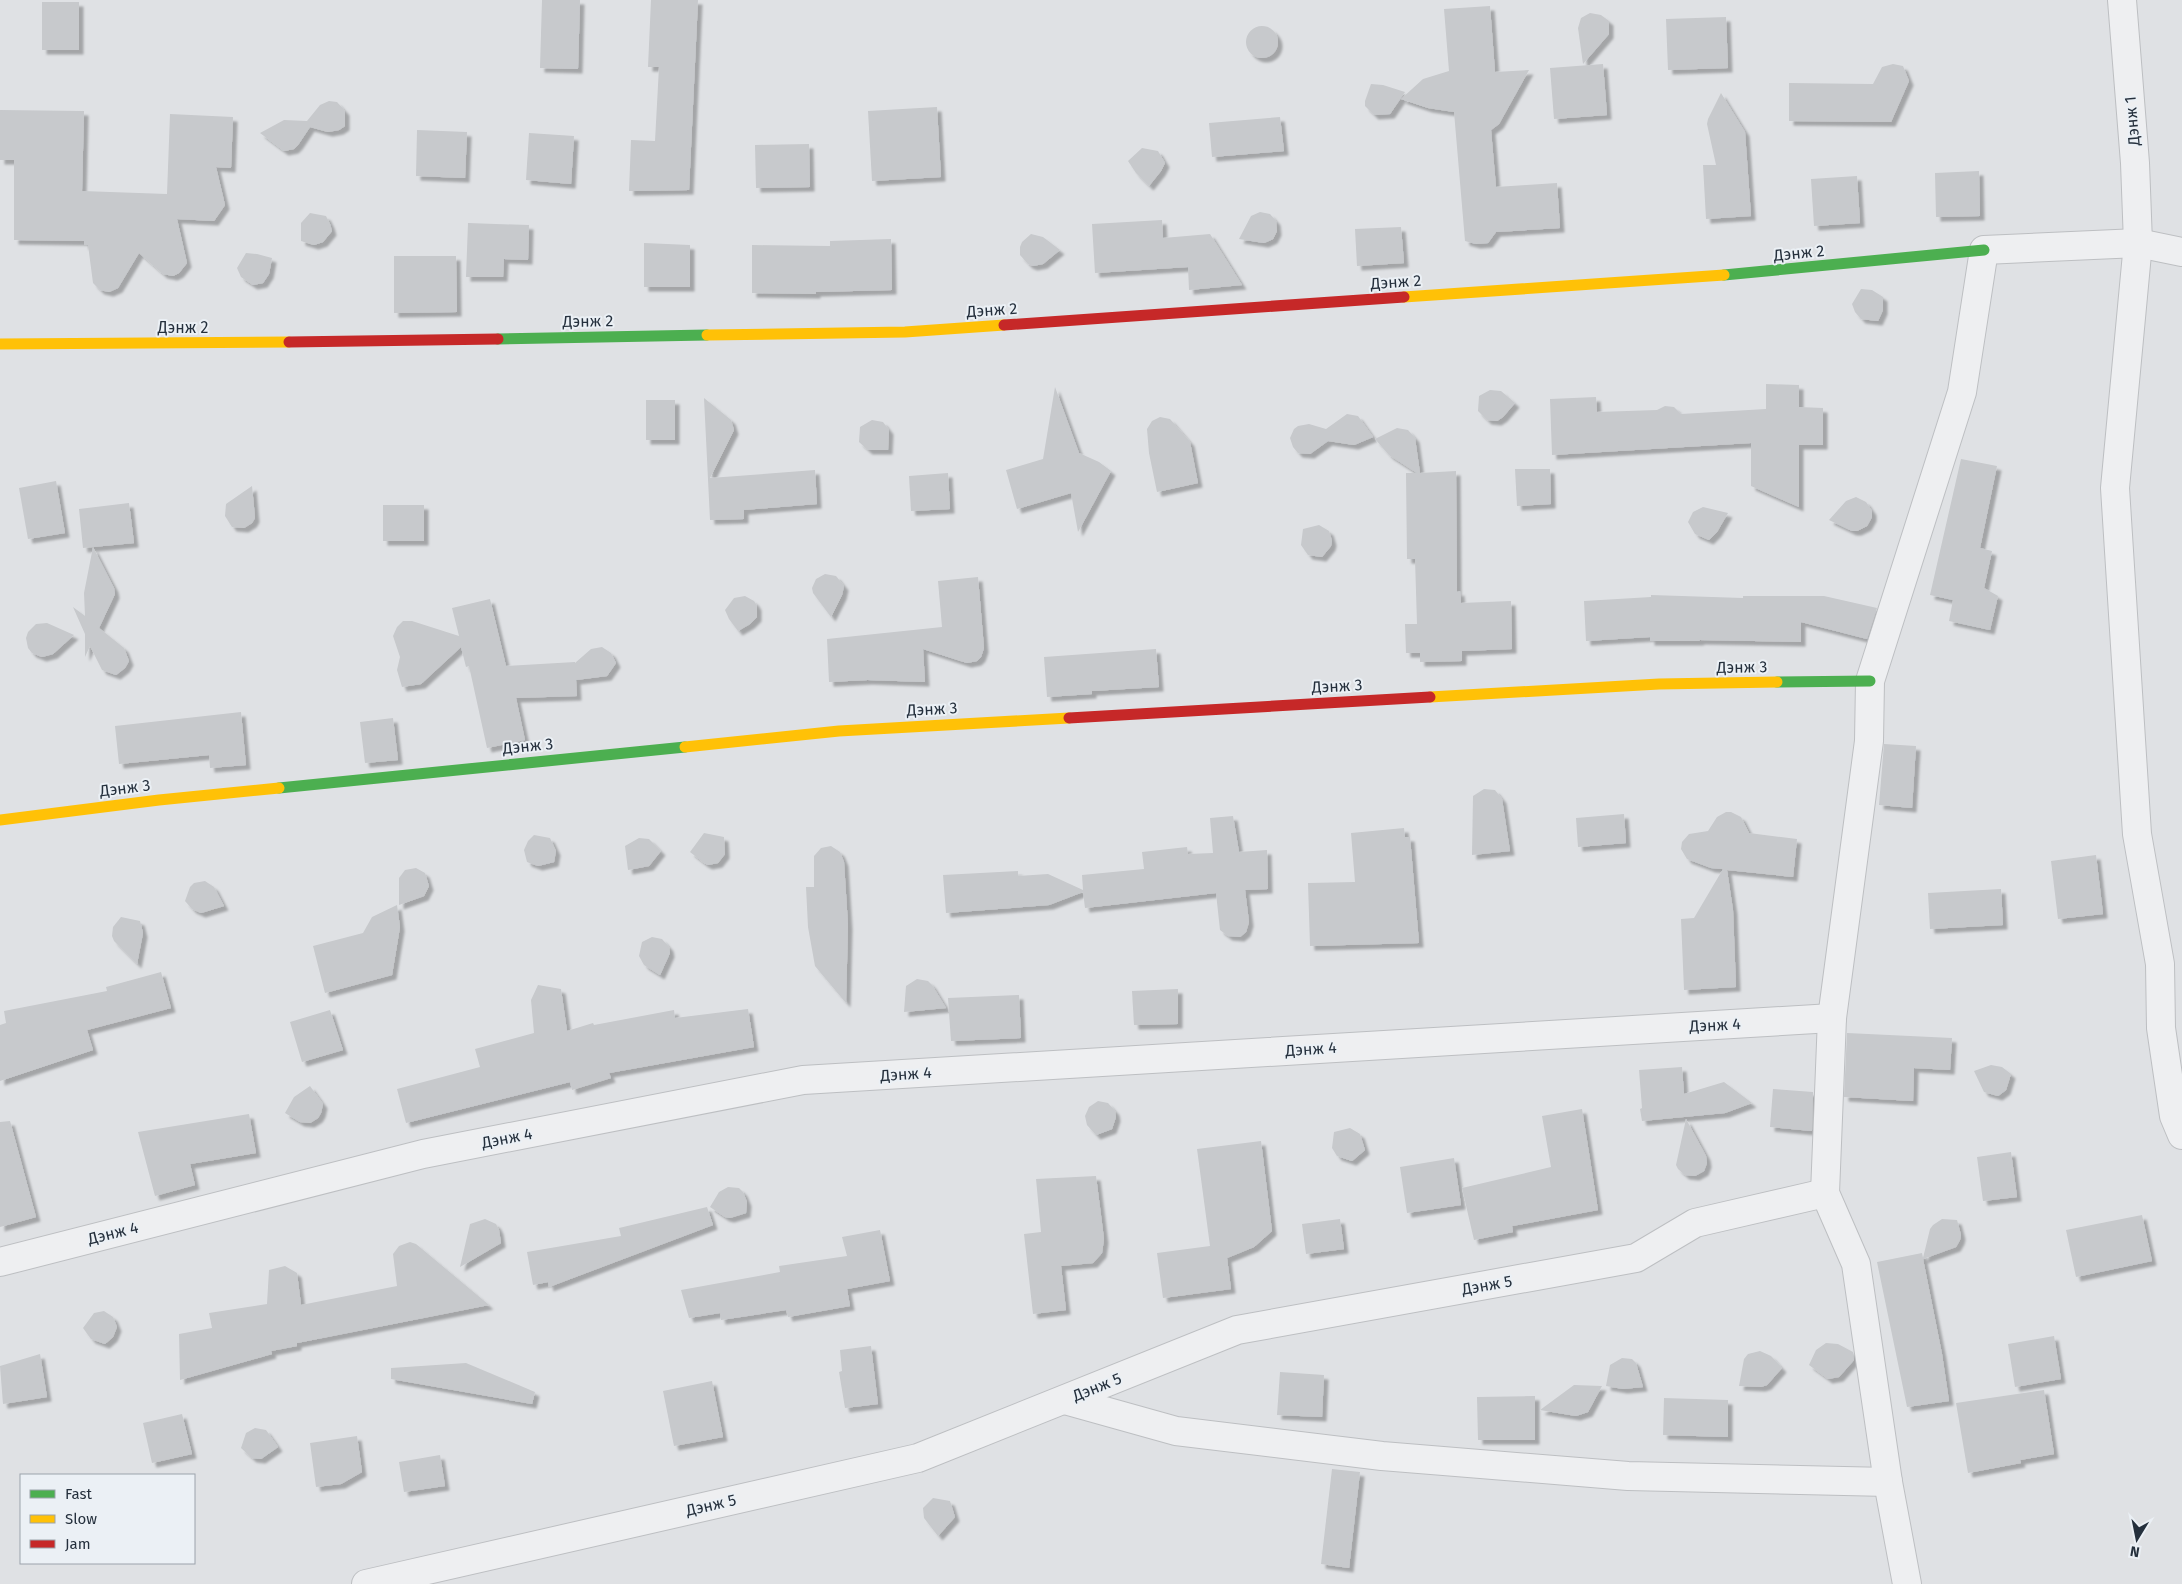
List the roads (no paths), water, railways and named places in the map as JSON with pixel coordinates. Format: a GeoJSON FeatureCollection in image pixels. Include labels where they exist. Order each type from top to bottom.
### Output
{"type":"FeatureCollection","features":[{"type":"Feature","properties":{"kind":"street","name":"Дэнж 1"},"geometry":{"type":"LineString","coordinates":[[2122,0],[2135,163],[2138,243],[2115,488],[2137,834],[2160,964],[2161,1028],[2172,1106],[2182,1135]]}},
{"type":"Feature","properties":{"kind":"street"},"geometry":{"type":"LineString","coordinates":[[1907,1584],[1888,1482],[1856,1264],[1825,1194],[1832,1018],[1869,741],[1870,681],[1962,392],[1984,250],[2138,243],[2182,252]]}},
{"type":"Feature","properties":{"kind":"street","name":"Дэнж 2"},"geometry":{"type":"LineString","coordinates":[[0,344],[207,344],[905,332],[1757,273],[1984,250]]}},
{"type":"Feature","properties":{"kind":"street","name":"Дэнж 3"},"geometry":{"type":"LineString","coordinates":[[0,820],[159,800],[839,731],[1659,684],[1870,681]]}},
{"type":"Feature","properties":{"kind":"street","name":"Дэнж 4"},"geometry":{"type":"LineString","coordinates":[[0,1262],[423,1154],[803,1080],[1832,1018]]}},
{"type":"Feature","properties":{"kind":"street","name":"Дэнж 5"},"geometry":{"type":"LineString","coordinates":[[366,1584],[918,1458],[1236,1330],[1636,1258],[1695,1223],[1825,1194]]}},
{"type":"Feature","properties":{"kind":"street"},"geometry":{"type":"LineString","coordinates":[[1066,1400],[1176,1431],[1382,1456],[1628,1476],[1888,1482]]}}]}
